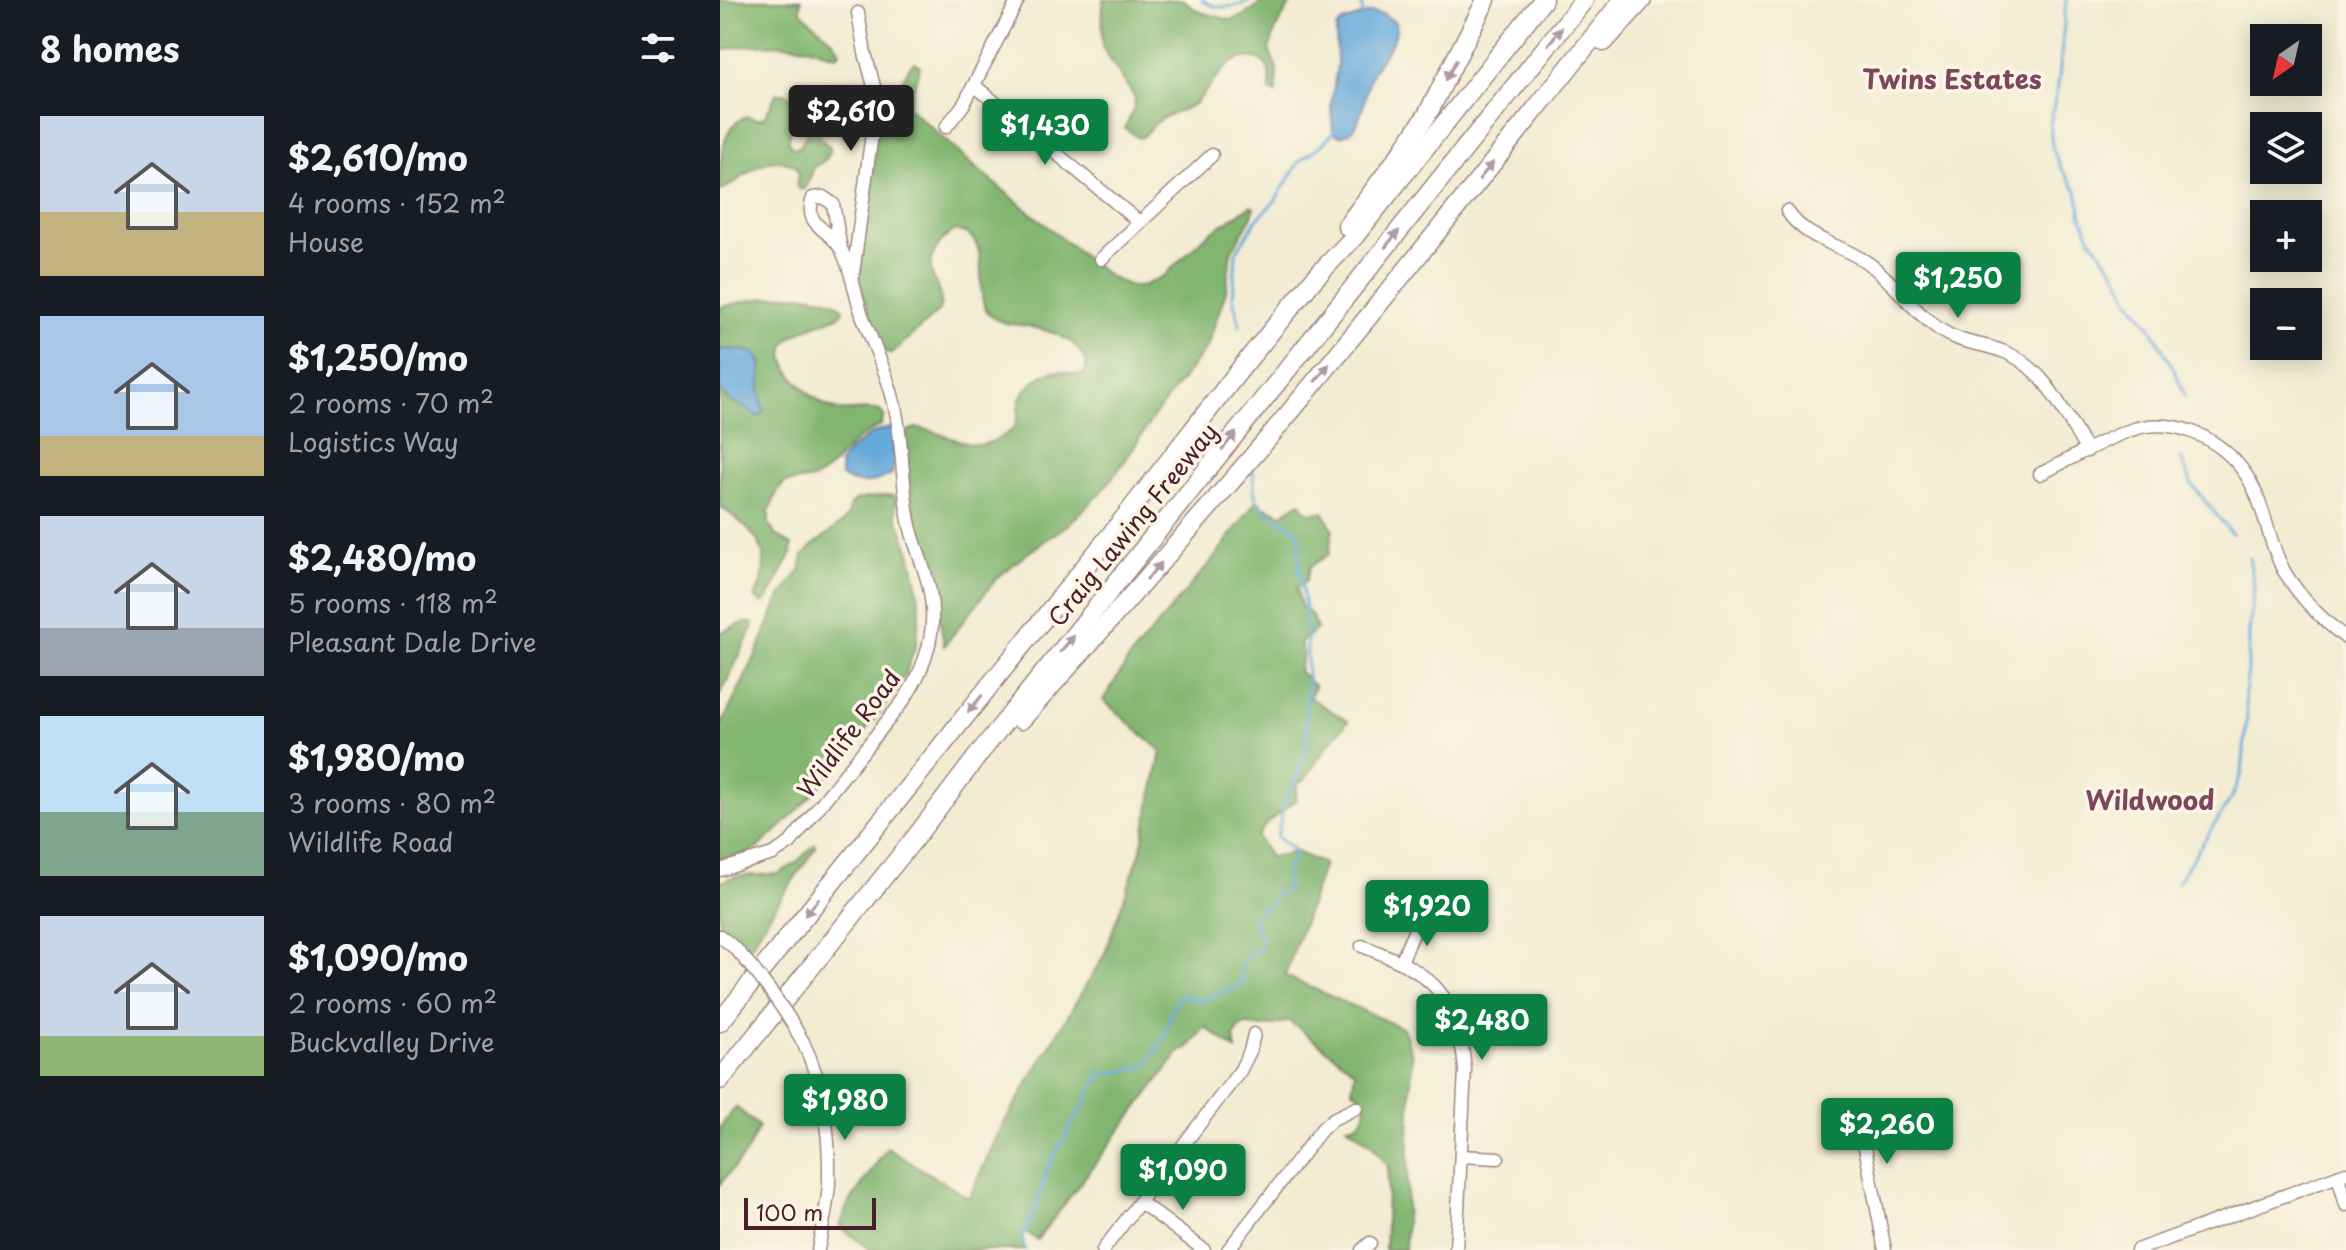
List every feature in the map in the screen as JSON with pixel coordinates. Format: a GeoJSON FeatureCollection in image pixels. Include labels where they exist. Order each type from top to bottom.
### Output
{"type":"FeatureCollection","features":[{"type":"Feature","properties":{"kind":"highway"},"geometry":{"type":"LineString","coordinates":[[1314,279],[1343,231],[1427,115],[1486,0]]}},
{"type":"Feature","properties":{"kind":"highway","name":"Craig Lawing Freeway"},"geometry":{"type":"LineString","coordinates":[[720,1022],[1314,279],[1354,237],[1543,0]]}},
{"type":"Feature","properties":{"kind":"highway","name":"Craig Lawing Freeway"},"geometry":{"type":"LineString","coordinates":[[720,1080],[1584,0]]}},
{"type":"Feature","properties":{"kind":"highway"},"geometry":{"type":"LineString","coordinates":[[915,838],[1221,494],[1391,289],[1623,0]]}},
{"type":"Feature","properties":{"kind":"highway"},"geometry":{"type":"LineString","coordinates":[[1517,133],[1557,94],[1642,0]]}},
{"type":"Feature","properties":{"kind":"street"},"geometry":{"type":"LineString","coordinates":[[946,127],[964,104],[1018,0]]}},
{"type":"Feature","properties":{"kind":"street"},"geometry":{"type":"LineString","coordinates":[[855,290],[853,270],[874,118],[875,90],[858,13]]}},
{"type":"Feature","properties":{"kind":"street"},"geometry":{"type":"LineString","coordinates":[[974,85],[1139,222]]}},
{"type":"Feature","properties":{"kind":"street"},"geometry":{"type":"LineString","coordinates":[[1101,259],[1212,155]]}},
{"type":"Feature","properties":{"kind":"street"},"geometry":{"type":"LineString","coordinates":[[1787,211],[1795,224],[1805,231],[1865,260],[1883,274],[1916,312],[1947,334],[1959,341],[2000,350],[2026,364],[2044,382],[2087,451]]}},
{"type":"Feature","properties":{"kind":"street","name":"Wildlife Road"},"geometry":{"type":"LineString","coordinates":[[720,870],[773,854],[790,843],[916,682],[926,656],[932,626],[929,583],[908,518],[896,412],[841,249]]}},
{"type":"Feature","properties":{"kind":"street"},"geometry":{"type":"LineString","coordinates":[[2040,474],[2129,430],[2154,425],[2184,428],[2208,439],[2231,457],[2252,484],[2279,560],[2298,592],[2320,618],[2346,638]]}},
{"type":"Feature","properties":{"kind":"street"},"geometry":{"type":"LineString","coordinates":[[1401,962],[1419,920]]}},
{"type":"Feature","properties":{"kind":"street"},"geometry":{"type":"LineString","coordinates":[[720,936],[767,984],[786,1010],[811,1059],[824,1107],[829,1185],[818,1250]]}},
{"type":"Feature","properties":{"kind":"street"},"geometry":{"type":"LineString","coordinates":[[1362,946],[1414,969],[1446,1000],[1455,1019],[1465,1069],[1456,1250]]}},
{"type":"Feature","properties":{"kind":"street"},"geometry":{"type":"LineString","coordinates":[[1103,1250],[1240,1071],[1254,1034]]}},
{"type":"Feature","properties":{"kind":"street"},"geometry":{"type":"LineString","coordinates":[[1839,1106],[1852,1122],[1865,1147],[1885,1250]]}},
{"type":"Feature","properties":{"kind":"street"},"geometry":{"type":"LineString","coordinates":[[1228,1250],[1322,1129],[1333,1119],[1356,1108]]}},
{"type":"Feature","properties":{"kind":"street"},"geometry":{"type":"LineString","coordinates":[[1461,1156],[1498,1158]]}},
{"type":"Feature","properties":{"kind":"street"},"geometry":{"type":"LineString","coordinates":[[2137,1250],[2342,1175],[2346,1205]]}},
{"type":"Feature","properties":{"kind":"street"},"geometry":{"type":"LineString","coordinates":[[1140,1202],[1204,1250]]}},
{"type":"Feature","properties":{"kind":"green space"},"geometry":{"type":"Polygon","coordinates":[[[720,0],[801,0],[800,10],[832,40],[840,52],[837,56],[812,48],[778,44],[720,51],[720,0]]]}},
{"type":"Feature","properties":{"kind":"green space"},"geometry":{"type":"Polygon","coordinates":[[[1103,0],[1184,0],[1197,11],[1230,20],[1243,16],[1266,0],[1293,0],[1276,28],[1269,50],[1277,69],[1276,93],[1270,91],[1269,72],[1262,61],[1236,60],[1221,72],[1194,104],[1162,119],[1138,138],[1125,128],[1135,98],[1102,47],[1103,0]]]}},
{"type":"Feature","properties":{"kind":"green space"},"geometry":{"type":"Polygon","coordinates":[[[915,62],[920,66],[908,107],[1070,245],[1110,277],[1132,287],[1164,276],[1208,234],[1251,206],[1254,208],[1231,252],[1226,291],[1207,347],[1102,491],[1070,523],[997,578],[944,646],[935,589],[914,514],[904,438],[909,430],[918,428],[965,443],[977,445],[991,442],[1014,427],[1020,398],[1038,379],[1054,371],[1079,375],[1087,368],[1079,350],[1064,338],[991,316],[982,298],[981,264],[975,242],[968,234],[956,230],[944,239],[932,258],[931,272],[941,298],[939,311],[891,354],[884,351],[863,295],[859,276],[861,244],[881,111],[915,62]]]}},
{"type":"Feature","properties":{"kind":"green space"},"geometry":{"type":"Polygon","coordinates":[[[818,92],[826,93],[830,103],[819,137],[830,152],[825,160],[814,167],[803,190],[796,183],[799,176],[797,167],[775,161],[756,167],[720,191],[723,146],[731,128],[747,116],[756,119],[765,117],[776,94],[785,93],[795,102],[788,142],[798,148],[806,135],[818,92]]]}},
{"type":"Feature","properties":{"kind":"green space"},"geometry":{"type":"Polygon","coordinates":[[[787,295],[825,298],[843,309],[841,315],[803,330],[786,343],[783,352],[785,362],[798,383],[829,407],[838,410],[875,410],[884,416],[881,425],[856,440],[815,479],[785,483],[778,490],[769,512],[769,524],[775,534],[792,545],[791,555],[767,600],[761,603],[755,597],[764,567],[759,544],[753,534],[720,506],[720,307],[787,295]]]}},
{"type":"Feature","properties":{"kind":"green space"},"geometry":{"type":"Polygon","coordinates":[[[888,495],[896,499],[896,515],[910,552],[917,583],[920,613],[916,644],[906,673],[863,734],[787,821],[758,848],[720,859],[720,728],[756,655],[778,601],[800,570],[803,556],[843,522],[850,505],[856,500],[888,495]]]}},
{"type":"Feature","properties":{"kind":"green space"},"geometry":{"type":"Polygon","coordinates":[[[1257,500],[1282,514],[1300,502],[1308,513],[1323,512],[1333,529],[1329,554],[1310,567],[1306,581],[1297,588],[1301,606],[1311,614],[1317,629],[1300,643],[1303,653],[1299,671],[1315,687],[1309,697],[1348,721],[1304,781],[1297,783],[1296,800],[1268,822],[1257,836],[1270,857],[1296,852],[1324,864],[1285,976],[1404,1029],[1412,1056],[1405,1250],[1385,1250],[1388,1166],[1372,1145],[1347,1126],[1360,1121],[1366,1111],[1363,1099],[1352,1090],[1355,1071],[1289,1021],[1265,1027],[1243,1026],[1234,1037],[1236,1050],[1205,1027],[1190,1046],[1179,1053],[1037,1240],[1025,1231],[1022,1237],[1025,1250],[870,1250],[840,1227],[847,1206],[887,1148],[969,1198],[1000,1130],[1104,955],[1140,853],[1161,751],[1103,700],[1131,656],[1214,558],[1257,500]]]}},
{"type":"Feature","properties":{"kind":"green space"},"geometry":{"type":"Polygon","coordinates":[[[750,622],[752,629],[720,696],[720,633],[750,622]]]}},
{"type":"Feature","properties":{"kind":"green space"},"geometry":{"type":"Polygon","coordinates":[[[815,844],[816,847],[749,949],[746,950],[720,930],[720,882],[736,876],[778,874],[796,863],[815,844]]]}},
{"type":"Feature","properties":{"kind":"green space"},"geometry":{"type":"Polygon","coordinates":[[[736,1107],[759,1127],[746,1153],[720,1184],[720,1127],[736,1107]]]}},
{"type":"Feature","properties":{"kind":"water"},"geometry":{"type":"Polygon","coordinates":[[[1373,12],[1383,14],[1396,23],[1396,30],[1388,50],[1372,73],[1355,127],[1339,136],[1333,131],[1331,105],[1337,65],[1336,28],[1342,22],[1373,12]]]}},
{"type":"Feature","properties":{"kind":"water"},"geometry":{"type":"Polygon","coordinates":[[[720,350],[746,350],[758,357],[764,411],[757,417],[728,400],[720,388],[720,350]]]}},
{"type":"Feature","properties":{"kind":"water"},"geometry":{"type":"Polygon","coordinates":[[[892,428],[895,457],[892,474],[866,483],[853,482],[841,476],[840,463],[850,451],[870,435],[892,428]]]}},
{"type":"Feature","properties":{"kind":"waterway"},"geometry":{"type":"LineString","coordinates":[[1202,0],[1214,6],[1227,7],[1252,0]]}},
{"type":"Feature","properties":{"kind":"waterway"},"geometry":{"type":"LineString","coordinates":[[1361,0],[1363,16]]}},
{"type":"Feature","properties":{"kind":"waterway"},"geometry":{"type":"LineString","coordinates":[[2066,0],[2059,79],[2050,125],[2052,147],[2061,168],[2077,191],[2082,217],[2091,239],[2149,325],[2185,396]]}},
{"type":"Feature","properties":{"kind":"waterway"},"geometry":{"type":"LineString","coordinates":[[1240,326],[1233,298],[1236,253],[1256,220],[1275,201],[1299,162],[1335,130]]}},
{"type":"Feature","properties":{"kind":"waterway"},"geometry":{"type":"LineString","coordinates":[[2181,458],[2192,485],[2232,534]]}},
{"type":"Feature","properties":{"kind":"waterway"},"geometry":{"type":"LineString","coordinates":[[1025,1250],[1022,1237],[1035,1210],[1047,1169],[1101,1073],[1146,1066],[1164,1037],[1172,1010],[1181,994],[1200,1001],[1243,984],[1242,962],[1260,949],[1260,935],[1252,922],[1259,910],[1271,903],[1273,895],[1287,891],[1286,870],[1296,852],[1277,837],[1284,805],[1304,758],[1307,733],[1307,621],[1299,565],[1299,533],[1258,502],[1254,492],[1253,469]]}},
{"type":"Feature","properties":{"kind":"waterway"},"geometry":{"type":"LineString","coordinates":[[2177,883],[2232,797],[2242,773],[2254,585],[2249,558]]}},
{"type":"Feature","properties":{"kind":"district","name":"Twins Estates"},"geometry":{"type":"Point","coordinates":[1952,78]}},
{"type":"Feature","properties":{"kind":"district","name":"Wildwood"},"geometry":{"type":"Point","coordinates":[2150,799]}}]}
